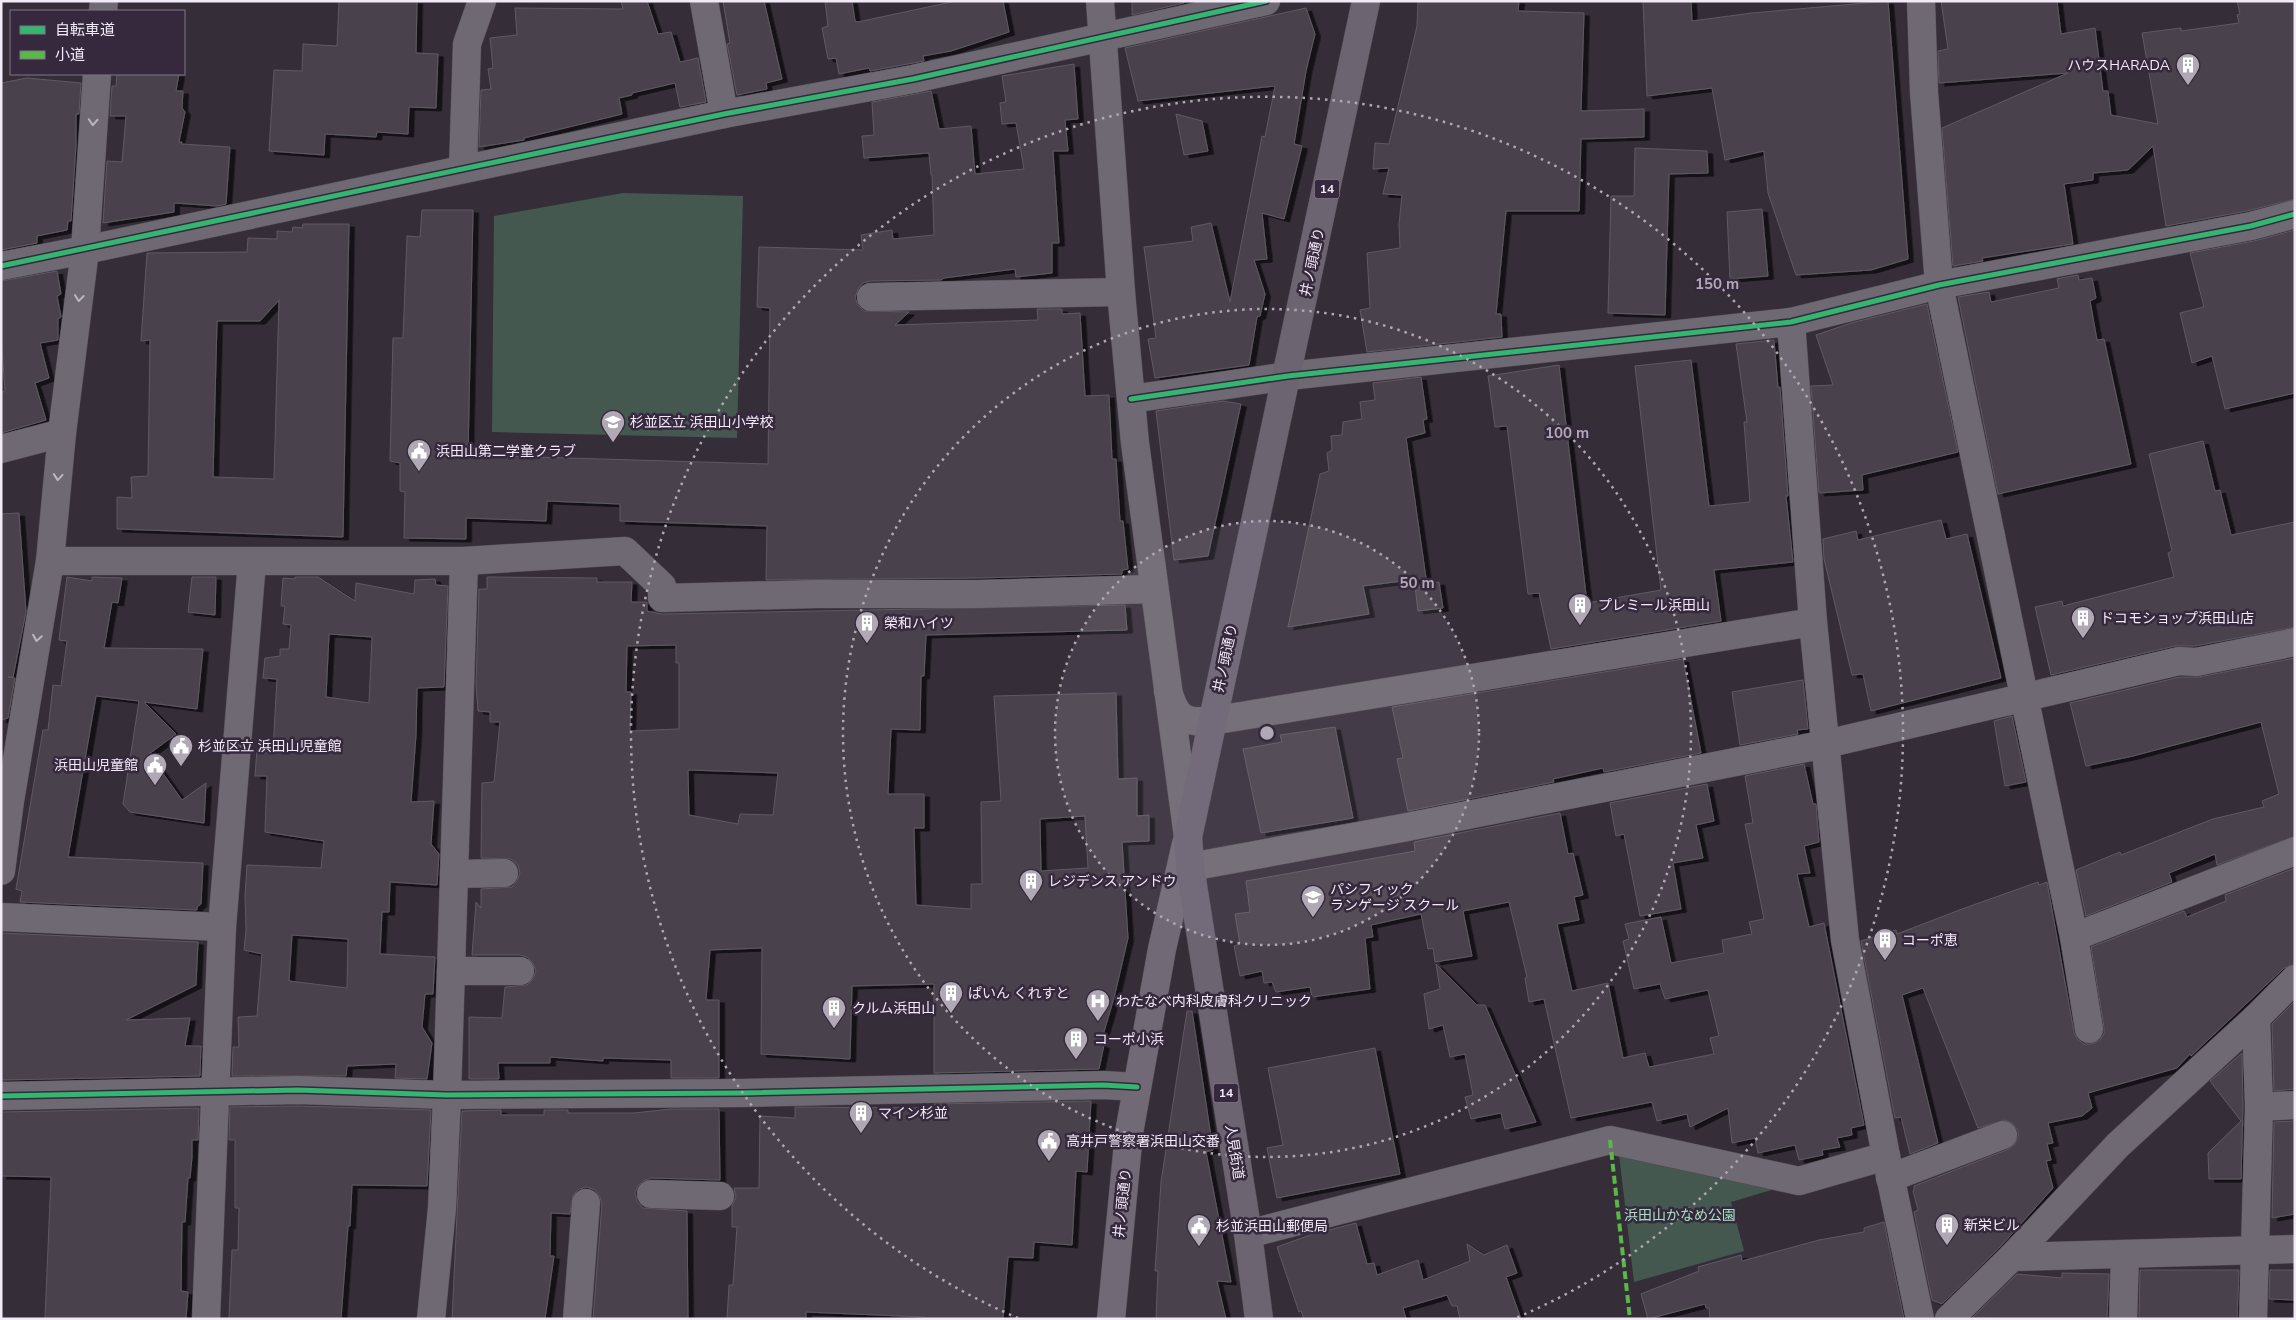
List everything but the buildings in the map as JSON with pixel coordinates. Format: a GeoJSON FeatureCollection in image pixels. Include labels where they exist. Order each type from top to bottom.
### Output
{"type":"FeatureCollection","features":[{"type":"Feature","properties":{"kind":"main road","name":"井ノ頭通り"},"geometry":{"type":"LineString","coordinates":[[1111,1319],[1129,1133],[1162,949],[1288,376],[1366,1]]}},
{"type":"Feature","properties":{"kind":"main road","name":"人見街道"},"geometry":{"type":"LineString","coordinates":[[1188,837],[1190,867],[1248,1234],[1259,1319]]}},
{"type":"Feature","properties":{"kind":"street"},"geometry":{"type":"LineString","coordinates":[[463,168],[467,44],[482,1]]}},
{"type":"Feature","properties":{"kind":"street"},"geometry":{"type":"LineString","coordinates":[[704,1],[724,114]]}},
{"type":"Feature","properties":{"kind":"street"},"geometry":{"type":"LineString","coordinates":[[1100,1],[1101,37],[1131,399],[1154,589],[1188,837]]}},
{"type":"Feature","properties":{"kind":"street"},"geometry":{"type":"LineString","coordinates":[[1,266],[85,250],[463,168],[724,114],[913,79],[1266,1]]}},
{"type":"Feature","properties":{"kind":"street"},"geometry":{"type":"LineString","coordinates":[[1920,1],[1924,92],[1939,285],[2074,937],[2089,1029]]}},
{"type":"Feature","properties":{"kind":"street"},"geometry":{"type":"LineString","coordinates":[[1,872],[6,802],[50,561],[62,433],[85,250],[97,75]]}},
{"type":"Feature","properties":{"kind":"street"},"geometry":{"type":"LineString","coordinates":[[1131,399],[1288,376],[1791,322],[1939,285],[2252,226],[2295,214]]}},
{"type":"Feature","properties":{"kind":"street"},"geometry":{"type":"LineString","coordinates":[[871,297],[1121,292]]}},
{"type":"Feature","properties":{"kind":"street"},"geometry":{"type":"LineString","coordinates":[[1791,322],[1813,622],[1845,940],[1888,1167],[1920,1319]]}},
{"type":"Feature","properties":{"kind":"street"},"geometry":{"type":"LineString","coordinates":[[1,449],[62,433]]}},
{"type":"Feature","properties":{"kind":"street"},"geometry":{"type":"LineString","coordinates":[[50,561],[464,561],[625,551],[662,586],[662,598],[817,594],[978,594],[1154,589]]}},
{"type":"Feature","properties":{"kind":"street"},"geometry":{"type":"LineString","coordinates":[[431,1319],[442,1208],[447,1095],[464,561]]}},
{"type":"Feature","properties":{"kind":"street"},"geometry":{"type":"LineString","coordinates":[[206,1319],[222,927],[252,562]]}},
{"type":"Feature","properties":{"kind":"street"},"geometry":{"type":"LineString","coordinates":[[1168,691],[1173,707],[1181,718],[1194,722],[1211,721],[1813,622]]}},
{"type":"Feature","properties":{"kind":"street"},"geometry":{"type":"LineString","coordinates":[[1190,867],[1402,828],[1826,744],[2179,661],[2196,662],[2295,642]]}},
{"type":"Feature","properties":{"kind":"street"},"geometry":{"type":"LineString","coordinates":[[2074,937],[2295,851]]}},
{"type":"Feature","properties":{"kind":"street"},"geometry":{"type":"LineString","coordinates":[[454,874],[504,873]]}},
{"type":"Feature","properties":{"kind":"street"},"geometry":{"type":"LineString","coordinates":[[1,917],[222,927]]}},
{"type":"Feature","properties":{"kind":"street"},"geometry":{"type":"LineString","coordinates":[[451,971],[520,972]]}},
{"type":"Feature","properties":{"kind":"street"},"geometry":{"type":"LineString","coordinates":[[1949,1319],[2012,1257],[2118,1145],[2256,1018],[2295,978]]}},
{"type":"Feature","properties":{"kind":"street"},"geometry":{"type":"LineString","coordinates":[[2252,1319],[2256,1250],[2258,1107],[2256,1018]]}},
{"type":"Feature","properties":{"kind":"street"},"geometry":{"type":"LineString","coordinates":[[1,1096],[298,1090],[447,1095],[742,1093],[1103,1085],[1137,1087]]}},
{"type":"Feature","properties":{"kind":"street"},"geometry":{"type":"LineString","coordinates":[[2258,1107],[2295,1105]]}},
{"type":"Feature","properties":{"kind":"street"},"geometry":{"type":"LineString","coordinates":[[1248,1234],[1610,1140],[1799,1181],[1888,1167],[2003,1135]]}},
{"type":"Feature","properties":{"kind":"street"},"geometry":{"type":"LineString","coordinates":[[651,1194],[720,1196]]}},
{"type":"Feature","properties":{"kind":"street"},"geometry":{"type":"LineString","coordinates":[[577,1319],[586,1203]]}},
{"type":"Feature","properties":{"kind":"street"},"geometry":{"type":"LineString","coordinates":[[2012,1257],[2295,1249]]}},
{"type":"Feature","properties":{"kind":"street"},"geometry":{"type":"LineString","coordinates":[[2123,1319],[2125,1254]]}},
{"type":"Feature","properties":{"kind":"green space"},"geometry":{"type":"Polygon","coordinates":[[[623,193],[743,196],[737,438],[492,432],[494,216],[623,193]]]}},
{"type":"Feature","properties":{"kind":"green space","name":"浜田山かなめ公園"},"geometry":{"type":"Polygon","coordinates":[[[1618,1146],[1792,1184],[1731,1202],[1744,1251],[1634,1282],[1618,1146]]]}},
{"type":"Feature","properties":{"kind":"marked path"},"geometry":{"type":"LineString","coordinates":[[1610,1140],[1630,1319]]}},
{"type":"Feature","properties":{"kind":"cycle path"},"geometry":{"type":"LineString","coordinates":[[1,266],[724,114],[913,79],[1266,1]]}},
{"type":"Feature","properties":{"kind":"cycle path"},"geometry":{"type":"LineString","coordinates":[[1131,399],[1288,376],[1791,322],[1939,285],[2251,226],[2295,214]]}},
{"type":"Feature","properties":{"kind":"cycle path"},"geometry":{"type":"LineString","coordinates":[[1,1096],[298,1090],[447,1095],[743,1093],[1103,1085],[1137,1087]]}},
{"type":"Feature","properties":{"kind":"place","name":"ハウスHARADA"},"geometry":{"type":"Point","coordinates":[2188,86]}},
{"type":"Feature","properties":{"kind":"place","name":"杉並区立 浜田山小学校"},"geometry":{"type":"Point","coordinates":[613,443]}},
{"type":"Feature","properties":{"kind":"place","name":"浜田山第二学童クラブ"},"geometry":{"type":"Point","coordinates":[419,472]}},
{"type":"Feature","properties":{"kind":"place","name":"プレミール浜田山"},"geometry":{"type":"Point","coordinates":[1580,626]}},
{"type":"Feature","properties":{"kind":"place","name":"ドコモショップ浜田山店"},"geometry":{"type":"Point","coordinates":[2083,639]}},
{"type":"Feature","properties":{"kind":"place","name":"榮和ハイツ"},"geometry":{"type":"Point","coordinates":[867,644]}},
{"type":"Feature","properties":{"kind":"place","name":"杉並区立 浜田山児童館"},"geometry":{"type":"Point","coordinates":[181,767]}},
{"type":"Feature","properties":{"kind":"place","name":"浜田山児童館"},"geometry":{"type":"Point","coordinates":[155,786]}},
{"type":"Feature","properties":{"kind":"place","name":"レジデンス アンドウ"},"geometry":{"type":"Point","coordinates":[1031,902]}},
{"type":"Feature","properties":{"kind":"place","name":"パシフィック ランゲージ スクール"},"geometry":{"type":"Point","coordinates":[1313,918]}},
{"type":"Feature","properties":{"kind":"place","name":"コーポ恵"},"geometry":{"type":"Point","coordinates":[1885,961]}},
{"type":"Feature","properties":{"kind":"place","name":"ぱいん くれすと"},"geometry":{"type":"Point","coordinates":[951,1014]}},
{"type":"Feature","properties":{"kind":"place","name":"わたなべ内科皮膚科クリニック"},"geometry":{"type":"Point","coordinates":[1098,1022]}},
{"type":"Feature","properties":{"kind":"place","name":"クルム浜田山"},"geometry":{"type":"Point","coordinates":[834,1029]}},
{"type":"Feature","properties":{"kind":"place","name":"コーポ小浜"},"geometry":{"type":"Point","coordinates":[1076,1060]}},
{"type":"Feature","properties":{"kind":"place","name":"マイン杉並"},"geometry":{"type":"Point","coordinates":[861,1134]}},
{"type":"Feature","properties":{"kind":"place","name":"高井戸警察署浜田山交番"},"geometry":{"type":"Point","coordinates":[1049,1162]}},
{"type":"Feature","properties":{"kind":"place","name":"新栄ビル"},"geometry":{"type":"Point","coordinates":[1947,1246]}},
{"type":"Feature","properties":{"kind":"place","name":"杉並浜田山郵便局"},"geometry":{"type":"Point","coordinates":[1199,1247]}}]}
